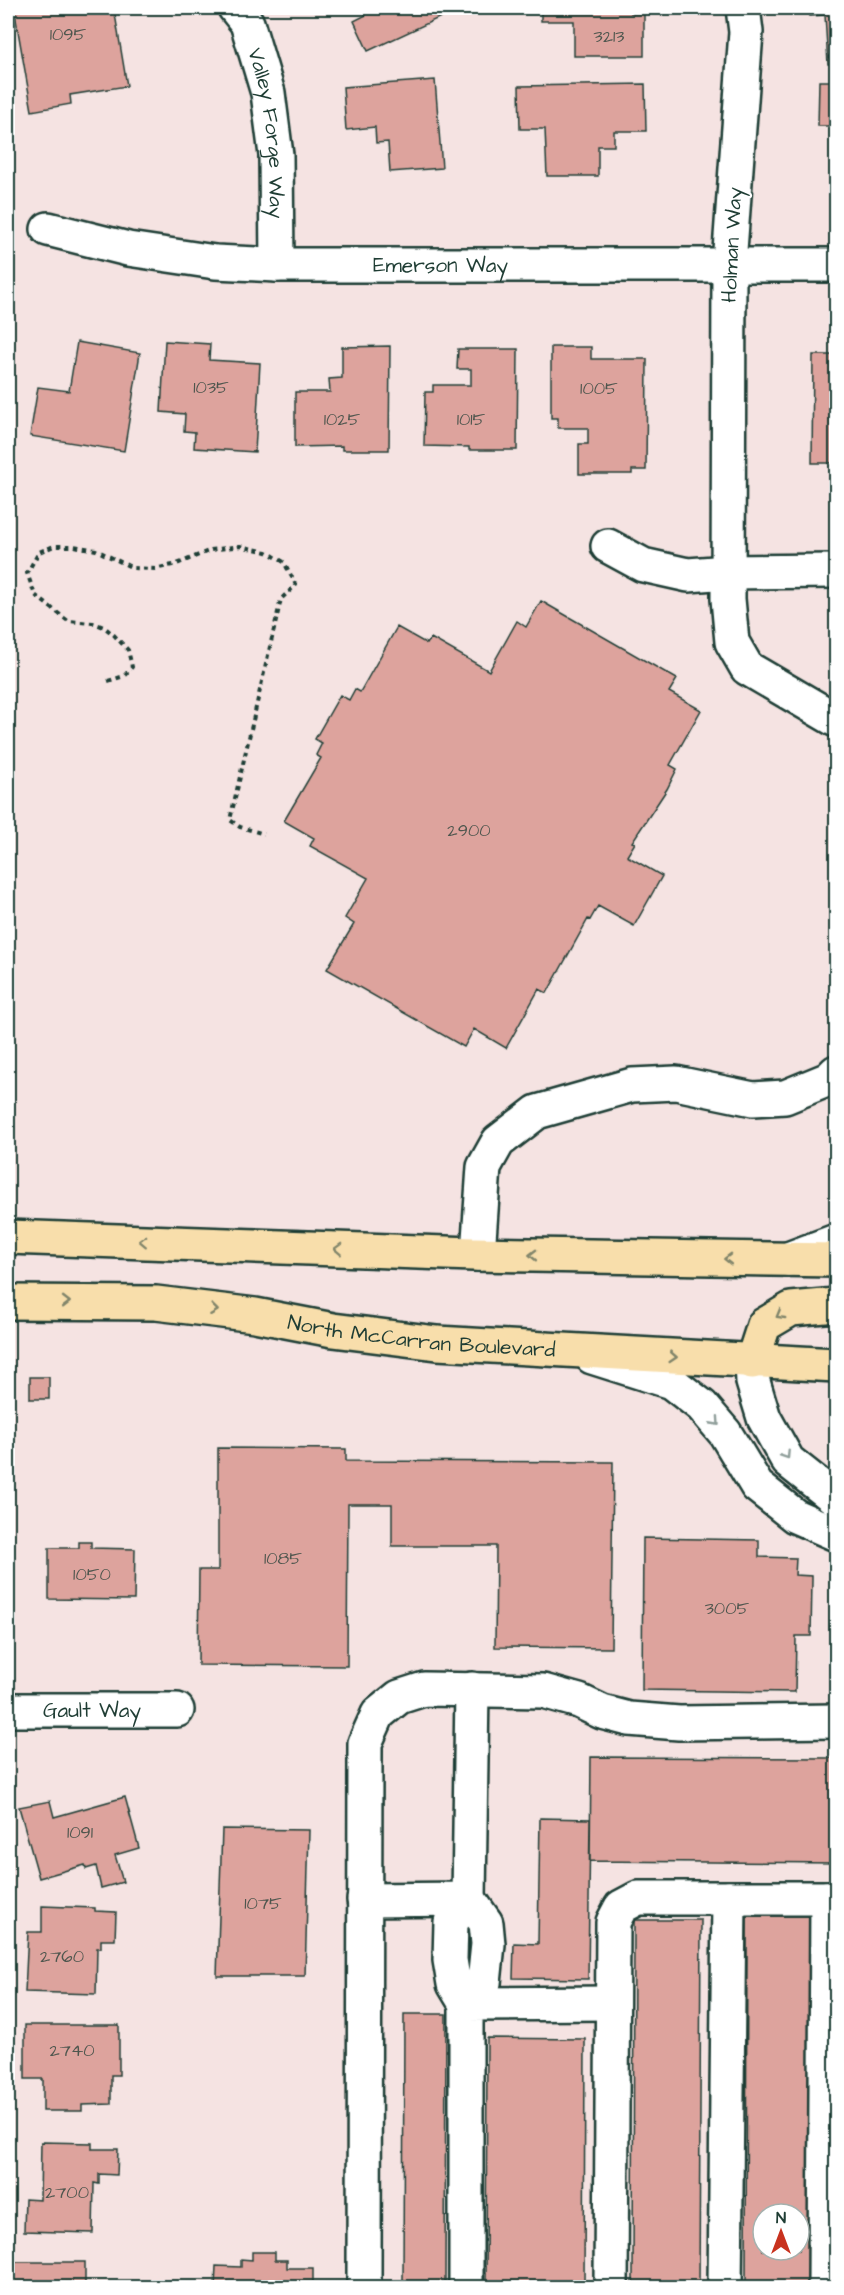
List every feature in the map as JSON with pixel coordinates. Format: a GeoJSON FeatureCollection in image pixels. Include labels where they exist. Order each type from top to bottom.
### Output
{"type":"FeatureCollection","features":[{"type":"Feature","properties":{"kind":"main road"},"geometry":{"type":"LineString","coordinates":[[8,1238],[478,1254],[837,1260]]}},
{"type":"Feature","properties":{"kind":"main road","name":"North McCarran Boulevard"},"geometry":{"type":"LineString","coordinates":[[8,1302],[156,1302],[255,1315],[333,1330],[437,1343],[837,1365]]}},
{"type":"Feature","properties":{"kind":"main road"},"geometry":{"type":"LineString","coordinates":[[752,1362],[764,1324],[790,1309],[837,1305]]}},
{"type":"Feature","properties":{"kind":"street","name":"Valley Forge Way"},"geometry":{"type":"LineString","coordinates":[[235,8],[247,24],[268,93],[276,155],[277,265]]}},
{"type":"Feature","properties":{"kind":"street","name":"Holman Way"},"geometry":{"type":"LineString","coordinates":[[743,8],[746,32],[729,264],[729,573],[732,642],[747,668],[837,720]]}},
{"type":"Feature","properties":{"kind":"street","name":"Emerson Way"},"geometry":{"type":"LineString","coordinates":[[48,229],[128,249],[215,262],[277,265],[837,264]]}},
{"type":"Feature","properties":{"kind":"street"},"geometry":{"type":"LineString","coordinates":[[608,546],[643,565],[688,575],[837,572]]}},
{"type":"Feature","properties":{"kind":"street"},"geometry":{"type":"LineString","coordinates":[[478,1254],[484,1167],[498,1142],[537,1112],[632,1085],[676,1083],[753,1100],[785,1097],[829,1079],[837,1072]]}},
{"type":"Feature","properties":{"kind":"street"},"geometry":{"type":"LineString","coordinates":[[786,1260],[837,1241]]}},
{"type":"Feature","properties":{"kind":"street"},"geometry":{"type":"LineString","coordinates":[[573,1351],[671,1382],[702,1406],[725,1433],[758,1485],[795,1516],[837,1534]]}},
{"type":"Feature","properties":{"kind":"street"},"geometry":{"type":"LineString","coordinates":[[752,1362],[753,1382],[764,1418],[788,1461],[832,1498],[837,1499]]}},
{"type":"Feature","properties":{"kind":"street"},"geometry":{"type":"LineString","coordinates":[[364,2288],[364,1743],[378,1714],[399,1696],[424,1689],[472,1689],[543,1691],[629,1719],[679,1723],[837,1720]]}},
{"type":"Feature","properties":{"kind":"street"},"geometry":{"type":"LineString","coordinates":[[466,2288],[466,2004],[484,1983],[488,1944],[486,1923],[470,1899],[472,1689]]}},
{"type":"Feature","properties":{"kind":"street","name":"Gault Way"},"geometry":{"type":"LineString","coordinates":[[8,1710],[177,1710]]}},
{"type":"Feature","properties":{"kind":"street"},"geometry":{"type":"LineString","coordinates":[[611,2288],[613,1922],[621,1907],[638,1898],[832,1898],[825,2288]]}},
{"type":"Feature","properties":{"kind":"street"},"geometry":{"type":"LineString","coordinates":[[725,2288],[729,1898]]}},
{"type":"Feature","properties":{"kind":"street"},"geometry":{"type":"LineString","coordinates":[[364,1900],[470,1899]]}},
{"type":"Feature","properties":{"kind":"street"},"geometry":{"type":"LineString","coordinates":[[466,2004],[612,2003]]}},
{"type":"Feature","properties":{"kind":"path"},"geometry":{"type":"LineString","coordinates":[[108,681],[124,676],[132,667],[128,650],[104,627],[93,623],[68,621],[35,595],[27,573],[39,552],[54,546],[74,546],[96,550],[133,568],[155,569],[177,564],[212,550],[240,546],[267,552],[284,562],[296,585],[281,599],[230,820],[240,827],[264,834]]}},
{"type":"Feature","properties":{"kind":"building"},"geometry":{"type":"Polygon","coordinates":[[[14,8],[114,8],[127,86],[70,95],[71,104],[32,111],[14,8]]]}},
{"type":"Feature","properties":{"kind":"building"},"geometry":{"type":"Polygon","coordinates":[[[362,8],[437,8],[441,17],[368,51],[354,21],[366,15],[362,8]]]}},
{"type":"Feature","properties":{"kind":"building"},"geometry":{"type":"Polygon","coordinates":[[[541,8],[631,8],[631,13],[644,13],[644,56],[574,56],[574,21],[541,21],[541,8]]]}},
{"type":"Feature","properties":{"kind":"building"},"geometry":{"type":"Polygon","coordinates":[[[809,8],[836,8],[836,64],[828,64],[825,15],[810,16],[809,8]]]}},
{"type":"Feature","properties":{"kind":"building"},"geometry":{"type":"Polygon","coordinates":[[[435,80],[442,168],[390,172],[388,142],[376,143],[375,127],[346,130],[343,87],[435,80]]]}},
{"type":"Feature","properties":{"kind":"building"},"geometry":{"type":"Polygon","coordinates":[[[819,81],[836,81],[836,126],[818,126],[819,81]]]}},
{"type":"Feature","properties":{"kind":"building"},"geometry":{"type":"Polygon","coordinates":[[[645,84],[646,131],[614,131],[614,146],[598,146],[598,176],[547,176],[545,129],[520,129],[519,86],[645,84]]]}},
{"type":"Feature","properties":{"kind":"building"},"geometry":{"type":"Polygon","coordinates":[[[165,341],[210,344],[209,360],[260,363],[255,452],[194,448],[195,432],[184,431],[185,414],[161,412],[165,341]]]}},
{"type":"Feature","properties":{"kind":"building"},"geometry":{"type":"Polygon","coordinates":[[[77,342],[140,353],[124,451],[30,436],[38,387],[69,391],[77,342]]]}},
{"type":"Feature","properties":{"kind":"building"},"geometry":{"type":"Polygon","coordinates":[[[390,346],[389,450],[342,450],[342,446],[295,447],[295,392],[330,392],[329,379],[342,378],[342,347],[390,346]]]}},
{"type":"Feature","properties":{"kind":"building"},"geometry":{"type":"Polygon","coordinates":[[[551,347],[591,347],[591,359],[647,359],[646,470],[632,470],[632,474],[579,474],[579,444],[588,444],[588,428],[558,428],[558,418],[551,418],[551,347]]]}},
{"type":"Feature","properties":{"kind":"building"},"geometry":{"type":"Polygon","coordinates":[[[458,349],[518,349],[517,450],[469,450],[469,447],[424,446],[425,392],[433,392],[433,385],[471,385],[471,369],[457,369],[458,349]]]}},
{"type":"Feature","properties":{"kind":"building"},"geometry":{"type":"Polygon","coordinates":[[[813,355],[836,355],[836,463],[812,463],[813,355]]]}},
{"type":"Feature","properties":{"kind":"building"},"geometry":{"type":"Polygon","coordinates":[[[541,601],[677,679],[669,692],[701,710],[670,765],[677,769],[667,789],[632,842],[635,843],[627,856],[662,876],[634,926],[598,906],[590,920],[588,919],[547,993],[539,989],[506,1048],[474,1029],[464,1047],[327,969],[354,924],[345,918],[368,878],[310,846],[314,838],[284,821],[321,758],[316,755],[322,743],[315,739],[340,695],[349,700],[355,689],[360,692],[397,627],[427,644],[431,638],[489,671],[517,621],[526,627],[541,601]]]}},
{"type":"Feature","properties":{"kind":"building"},"geometry":{"type":"Polygon","coordinates":[[[30,1377],[49,1377],[49,1399],[30,1399],[30,1377]]]}},
{"type":"Feature","properties":{"kind":"building"},"geometry":{"type":"Polygon","coordinates":[[[218,1448],[346,1449],[346,1461],[613,1462],[611,1648],[495,1647],[496,1546],[392,1546],[392,1504],[348,1504],[347,1666],[198,1665],[199,1570],[218,1570],[218,1448]]]}},
{"type":"Feature","properties":{"kind":"building"},"geometry":{"type":"Polygon","coordinates":[[[643,1538],[759,1540],[759,1557],[796,1558],[795,1575],[812,1576],[812,1579],[811,1636],[796,1636],[795,1692],[642,1690],[643,1538]]]}},
{"type":"Feature","properties":{"kind":"building"},"geometry":{"type":"Polygon","coordinates":[[[79,1542],[91,1542],[91,1548],[135,1549],[134,1600],[49,1599],[49,1548],[79,1548],[79,1542]]]}},
{"type":"Feature","properties":{"kind":"building"},"geometry":{"type":"Polygon","coordinates":[[[591,1757],[836,1758],[836,1863],[590,1861],[591,1757]]]}},
{"type":"Feature","properties":{"kind":"building"},"geometry":{"type":"Polygon","coordinates":[[[125,1797],[139,1848],[115,1855],[123,1882],[101,1888],[96,1866],[86,1869],[85,1865],[39,1878],[19,1807],[50,1801],[54,1817],[125,1797]]]}},
{"type":"Feature","properties":{"kind":"building"},"geometry":{"type":"Polygon","coordinates":[[[540,1818],[590,1819],[588,1979],[513,1978],[514,1943],[538,1944],[540,1818]]]}},
{"type":"Feature","properties":{"kind":"building"},"geometry":{"type":"Polygon","coordinates":[[[222,1829],[309,1830],[305,1976],[217,1976],[222,1829]]]}},
{"type":"Feature","properties":{"kind":"building"},"geometry":{"type":"Polygon","coordinates":[[[42,1906],[95,1908],[95,1911],[116,1912],[115,1940],[101,1940],[101,1948],[97,1948],[96,1994],[25,1992],[28,1932],[42,1932],[42,1906]]]}},
{"type":"Feature","properties":{"kind":"building"},"geometry":{"type":"Polygon","coordinates":[[[747,1916],[813,1916],[812,2288],[746,2288],[747,1916]]]}},
{"type":"Feature","properties":{"kind":"building"},"geometry":{"type":"Polygon","coordinates":[[[634,1920],[701,1920],[699,2288],[633,2288],[634,1920]]]}},
{"type":"Feature","properties":{"kind":"building"},"geometry":{"type":"Polygon","coordinates":[[[404,2014],[446,2014],[445,2288],[403,2288],[404,2014]]]}},
{"type":"Feature","properties":{"kind":"building"},"geometry":{"type":"Polygon","coordinates":[[[25,2025],[119,2025],[119,2075],[111,2075],[111,2104],[82,2105],[82,2111],[43,2111],[43,2079],[25,2079],[25,2025]]]}},
{"type":"Feature","properties":{"kind":"building"},"geometry":{"type":"Polygon","coordinates":[[[487,2038],[585,2039],[584,2288],[486,2288],[487,2038]]]}},
{"type":"Feature","properties":{"kind":"building"},"geometry":{"type":"Polygon","coordinates":[[[41,2142],[92,2143],[92,2149],[118,2149],[117,2175],[99,2174],[99,2184],[94,2183],[93,2233],[24,2231],[25,2199],[40,2200],[41,2142]]]}},
{"type":"Feature","properties":{"kind":"building"},"geometry":{"type":"Polygon","coordinates":[[[252,2252],[275,2252],[275,2260],[287,2260],[287,2268],[313,2268],[313,2288],[215,2288],[216,2266],[241,2267],[241,2259],[252,2260],[252,2252]]]}},
{"type":"Feature","properties":{"kind":"building"},"geometry":{"type":"Polygon","coordinates":[[[14,2262],[85,2262],[85,2288],[14,2288],[14,2262]]]}}]}
